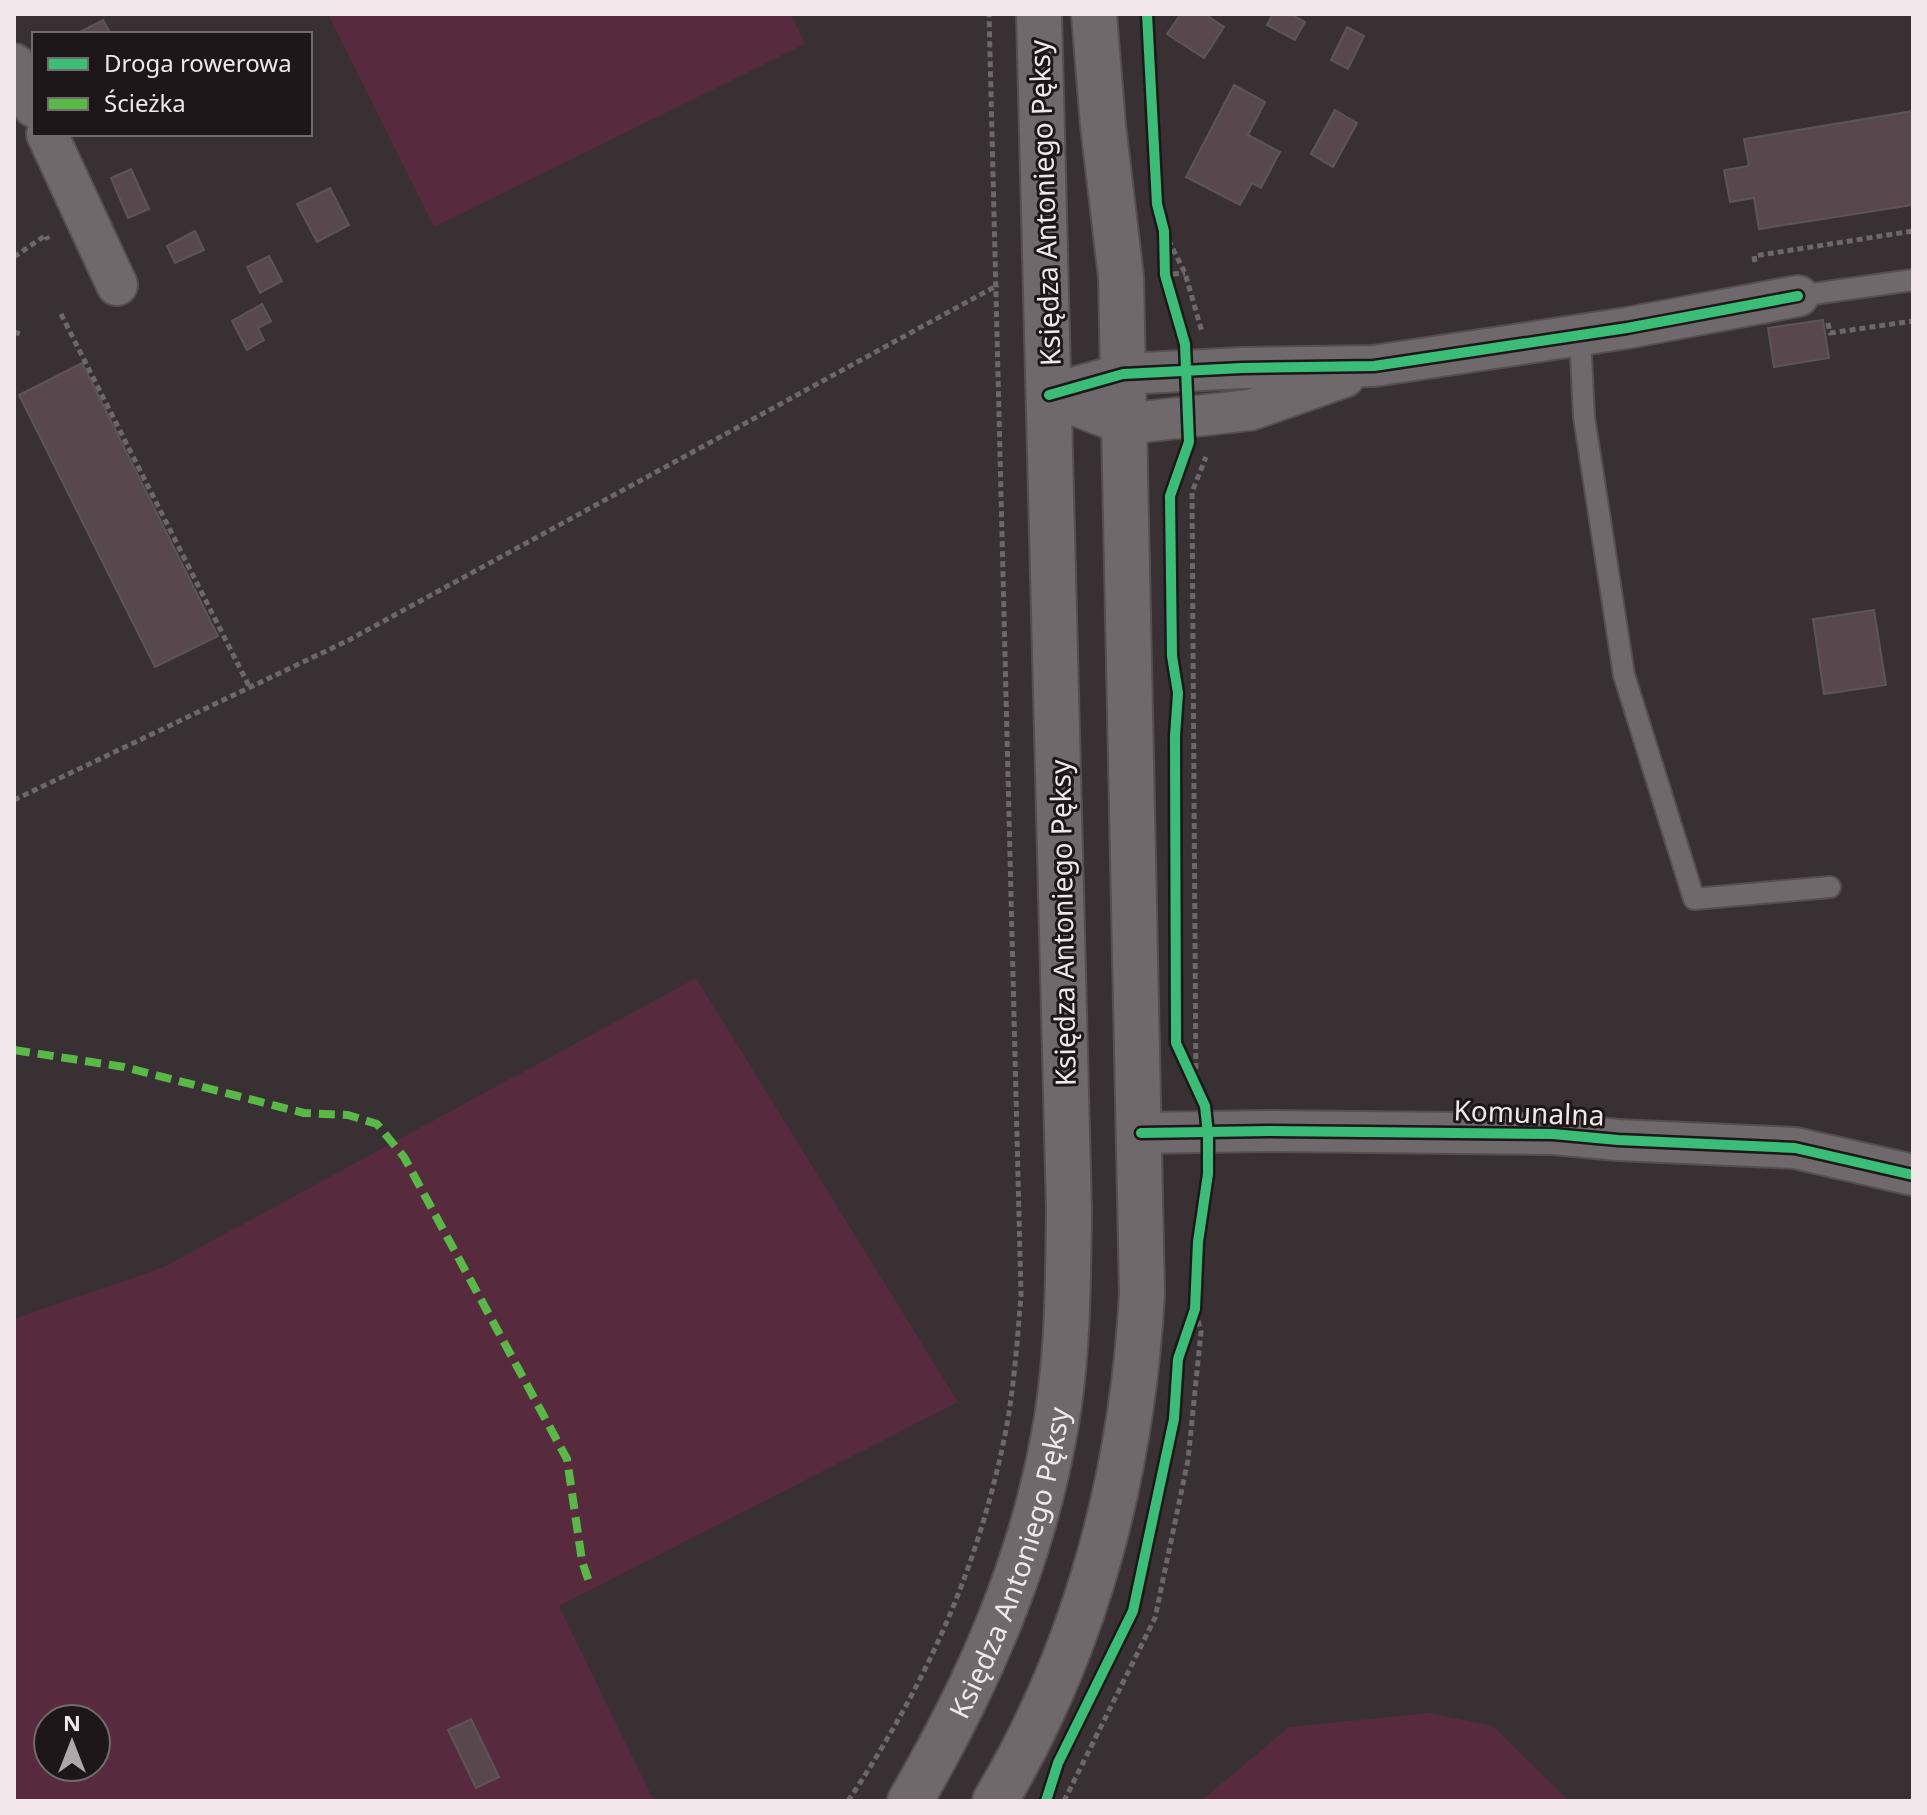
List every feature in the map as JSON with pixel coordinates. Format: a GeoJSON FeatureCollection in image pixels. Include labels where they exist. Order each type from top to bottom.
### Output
{"type":"FeatureCollection","features":[{"type":"Feature","properties":{"kind":"main road","name":"Księdza Antoniego Pęksy"},"geometry":{"type":"LineString","coordinates":[[910,1801],[950,1733],[976,1680],[1019,1573],[1039,1509],[1054,1438],[1067,1334],[1069,1212],[1039,14]]}},
{"type":"Feature","properties":{"kind":"main road","name":"Księdza Antoniego Pęksy"},"geometry":{"type":"LineString","coordinates":[[995,1801],[1014,1769],[1068,1649],[1091,1586],[1111,1515],[1129,1429],[1142,1294],[1121,277],[1094,14]]}},
{"type":"Feature","properties":{"kind":"street"},"geometry":{"type":"LineString","coordinates":[[14,64],[32,103]]}},
{"type":"Feature","properties":{"kind":"street"},"geometry":{"type":"LineString","coordinates":[[48,136],[117,285]]}},
{"type":"Feature","properties":{"kind":"street"},"geometry":{"type":"LineString","coordinates":[[1049,395],[1123,374],[1374,366],[1580,335],[1798,296]]}},
{"type":"Feature","properties":{"kind":"street"},"geometry":{"type":"LineString","coordinates":[[1049,395],[1124,424],[1250,410],[1374,366]]}},
{"type":"Feature","properties":{"kind":"street","name":"Komunalna"},"geometry":{"type":"LineString","coordinates":[[1141,1133],[1553,1134],[1795,1148],[1913,1175]]}},
{"type":"Feature","properties":{"kind":"lane"},"geometry":{"type":"LineString","coordinates":[[1798,296],[1913,280]]}},
{"type":"Feature","properties":{"kind":"lane"},"geometry":{"type":"LineString","coordinates":[[1580,335],[1584,417],[1624,675],[1694,899],[1830,887]]}},
{"type":"Feature","properties":{"kind":"path"},"geometry":{"type":"LineString","coordinates":[[848,1801],[890,1738],[938,1644],[974,1557],[1005,1434],[1021,1296],[989,14]]}},
{"type":"Feature","properties":{"kind":"path"},"geometry":{"type":"LineString","coordinates":[[1164,231],[1168,291]]}},
{"type":"Feature","properties":{"kind":"path"},"geometry":{"type":"LineString","coordinates":[[1164,231],[1189,283],[1204,338],[1205,370]]}},
{"type":"Feature","properties":{"kind":"path"},"geometry":{"type":"LineString","coordinates":[[1754,256],[1913,231]]}},
{"type":"Feature","properties":{"kind":"path"},"geometry":{"type":"LineString","coordinates":[[14,257],[46,235],[53,249]]}},
{"type":"Feature","properties":{"kind":"path"},"geometry":{"type":"LineString","coordinates":[[14,800],[349,640],[997,285]]}},
{"type":"Feature","properties":{"kind":"path"},"geometry":{"type":"LineString","coordinates":[[61,314],[250,688]]}},
{"type":"Feature","properties":{"kind":"path"},"geometry":{"type":"LineString","coordinates":[[1196,1089],[1192,492],[1210,447],[1208,415]]}},
{"type":"Feature","properties":{"kind":"path"},"geometry":{"type":"LineString","coordinates":[[1186,1066],[1196,1089]]}},
{"type":"Feature","properties":{"kind":"path"},"geometry":{"type":"LineString","coordinates":[[1186,1334],[1195,1309]]}},
{"type":"Feature","properties":{"kind":"path"},"geometry":{"type":"LineString","coordinates":[[1064,1801],[1155,1618],[1188,1460],[1201,1332],[1195,1309]]}},
{"type":"Feature","properties":{"kind":"shaded area"},"geometry":{"type":"Polygon","coordinates":[[[328,14],[791,14],[805,44],[434,227],[328,14]]]}},
{"type":"Feature","properties":{"kind":"shaded area"},"geometry":{"type":"Polygon","coordinates":[[[696,978],[958,1402],[559,1606],[654,1801],[14,1801],[14,1319],[164,1267],[696,978]]]}},
{"type":"Feature","properties":{"kind":"shaded area"},"geometry":{"type":"Polygon","coordinates":[[[1429,1713],[1493,1726],[1569,1801],[1201,1801],[1289,1727],[1429,1713]]]}},
{"type":"Feature","properties":{"kind":"building"},"geometry":{"type":"Polygon","coordinates":[[[1181,14],[1205,14],[1224,27],[1204,58],[1167,34],[1181,14]]]}},
{"type":"Feature","properties":{"kind":"building"},"geometry":{"type":"Polygon","coordinates":[[[1273,14],[1290,14],[1305,22],[1295,40],[1267,25],[1273,14]]]}},
{"type":"Feature","properties":{"kind":"building"},"geometry":{"type":"Polygon","coordinates":[[[103,20],[110,32],[80,32],[103,20]]]}},
{"type":"Feature","properties":{"kind":"building"},"geometry":{"type":"Polygon","coordinates":[[[1347,27],[1364,36],[1348,69],[1331,60],[1347,27]]]}},
{"type":"Feature","properties":{"kind":"building"},"geometry":{"type":"Polygon","coordinates":[[[1234,85],[1265,102],[1248,135],[1280,152],[1261,188],[1252,183],[1240,205],[1186,177],[1234,85]]]}},
{"type":"Feature","properties":{"kind":"building"},"geometry":{"type":"Polygon","coordinates":[[[1335,110],[1357,123],[1333,167],[1311,154],[1335,110]]]}},
{"type":"Feature","properties":{"kind":"building"},"geometry":{"type":"Polygon","coordinates":[[[1913,111],[1913,205],[1759,229],[1754,198],[1730,202],[1724,170],[1749,166],[1744,139],[1913,111]]]}},
{"type":"Feature","properties":{"kind":"building"},"geometry":{"type":"Polygon","coordinates":[[[131,169],[149,209],[128,218],[111,178],[131,169]]]}},
{"type":"Feature","properties":{"kind":"building"},"geometry":{"type":"Polygon","coordinates":[[[330,188],[349,225],[317,242],[297,204],[330,188]]]}},
{"type":"Feature","properties":{"kind":"building"},"geometry":{"type":"Polygon","coordinates":[[[195,231],[204,250],[175,263],[167,246],[195,231]]]}},
{"type":"Feature","properties":{"kind":"building"},"geometry":{"type":"Polygon","coordinates":[[[269,256],[282,281],[260,293],[247,267],[269,256]]]}},
{"type":"Feature","properties":{"kind":"building"},"geometry":{"type":"Polygon","coordinates":[[[262,304],[271,321],[258,328],[264,340],[247,350],[232,321],[262,304]]]}},
{"type":"Feature","properties":{"kind":"building"},"geometry":{"type":"Polygon","coordinates":[[[1823,320],[1829,358],[1774,367],[1768,328],[1823,320]]]}},
{"type":"Feature","properties":{"kind":"building"},"geometry":{"type":"Polygon","coordinates":[[[82,363],[218,636],[155,667],[19,395],[82,363]]]}},
{"type":"Feature","properties":{"kind":"building"},"geometry":{"type":"Polygon","coordinates":[[[1874,610],[1886,685],[1824,694],[1813,619],[1874,610]]]}},
{"type":"Feature","properties":{"kind":"building"},"geometry":{"type":"Polygon","coordinates":[[[471,1719],[499,1777],[476,1788],[448,1730],[471,1719]]]}},
{"type":"Feature","properties":{"kind":"marked path"},"geometry":{"type":"LineString","coordinates":[[14,1050],[124,1067],[304,1113],[348,1115],[377,1124],[404,1157],[567,1459],[582,1561],[589,1582]]}},
{"type":"Feature","properties":{"kind":"cycle path"},"geometry":{"type":"LineString","coordinates":[[1046,1801],[1058,1763],[1133,1611],[1174,1419],[1178,1359],[1195,1309],[1198,1242],[1208,1174],[1205,1106],[1176,1043],[1175,736],[1178,693],[1172,656],[1170,496],[1189,442],[1185,344],[1165,275],[1164,231],[1157,204],[1147,14]]}},
{"type":"Feature","properties":{"kind":"cycle path"},"geometry":{"type":"LineString","coordinates":[[1049,395],[1123,374],[1374,366],[1627,328],[1798,296]]}},
{"type":"Feature","properties":{"kind":"cycle path"},"geometry":{"type":"LineString","coordinates":[[1141,1133],[1553,1134],[1795,1148],[1913,1175]]}}]}
